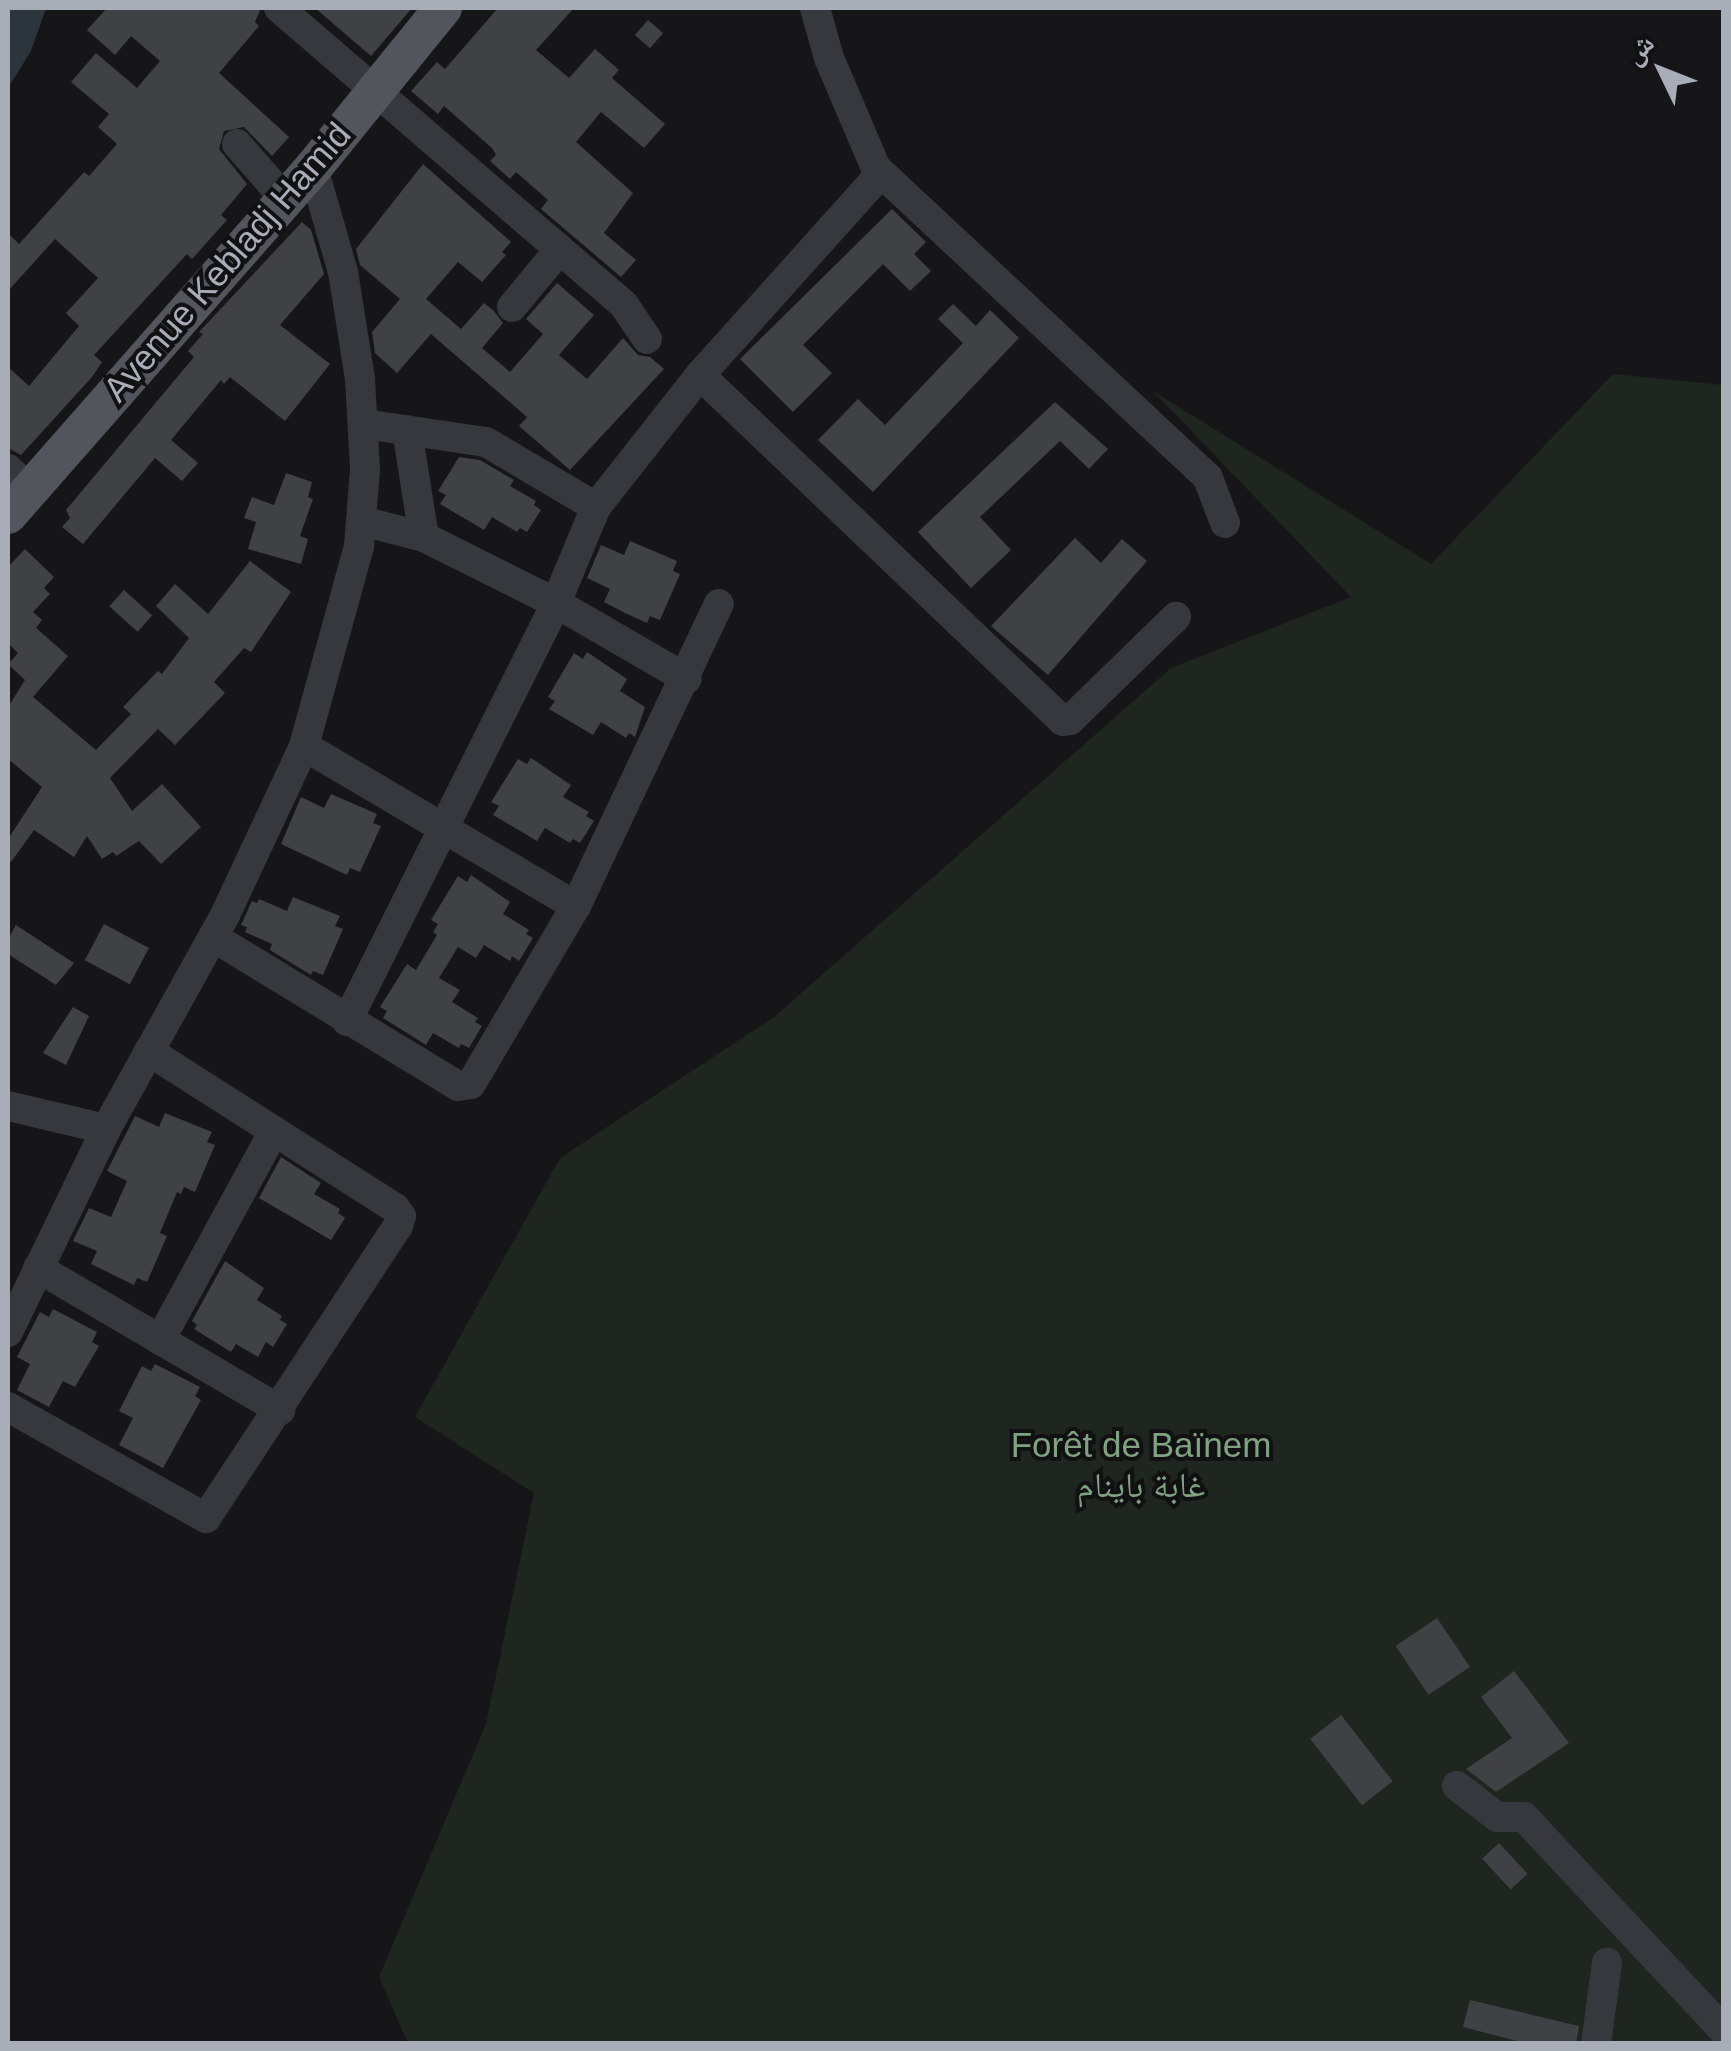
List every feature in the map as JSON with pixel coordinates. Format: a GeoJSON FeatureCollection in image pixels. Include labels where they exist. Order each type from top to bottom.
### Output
{"type":"FeatureCollection","features":[{"type":"Feature","properties":{"kind":"main road","name":"Avenue Kebladj Hamid"},"geometry":{"type":"LineString","coordinates":[[15,491],[285,199],[442,8]]}},
{"type":"Feature","properties":{"kind":"street"},"geometry":{"type":"LineString","coordinates":[[279,8],[624,305],[647,339]]}},
{"type":"Feature","properties":{"kind":"street"},"geometry":{"type":"LineString","coordinates":[[814,8],[829,58],[881,173],[1208,478],[1225,524]]}},
{"type":"Feature","properties":{"kind":"street"},"geometry":{"type":"LineString","coordinates":[[237,144],[285,199]]}},
{"type":"Feature","properties":{"kind":"street"},"geometry":{"type":"LineString","coordinates":[[8,1332],[106,1129],[213,937],[304,746],[359,547],[364,424],[343,272],[312,168]]}},
{"type":"Feature","properties":{"kind":"street"},"geometry":{"type":"LineString","coordinates":[[347,1021],[556,603],[596,507],[700,376],[881,173]]}},
{"type":"Feature","properties":{"kind":"street"},"geometry":{"type":"LineString","coordinates":[[512,307],[560,250]]}},
{"type":"Feature","properties":{"kind":"street"},"geometry":{"type":"LineString","coordinates":[[700,376],[1063,721],[1070,720],[1176,617]]}},
{"type":"Feature","properties":{"kind":"street"},"geometry":{"type":"LineString","coordinates":[[364,424],[486,442],[596,507]]}},
{"type":"Feature","properties":{"kind":"street"},"geometry":{"type":"LineString","coordinates":[[406,430],[424,536]]}},
{"type":"Feature","properties":{"kind":"street"},"geometry":{"type":"LineString","coordinates":[[362,521],[424,536],[556,603],[687,679]]}},
{"type":"Feature","properties":{"kind":"street"},"geometry":{"type":"LineString","coordinates":[[213,937],[458,1086],[471,1084],[576,906],[687,679],[719,604]]}},
{"type":"Feature","properties":{"kind":"street"},"geometry":{"type":"LineString","coordinates":[[304,746],[576,906]]}},
{"type":"Feature","properties":{"kind":"street"},"geometry":{"type":"LineString","coordinates":[[8,1407],[206,1518],[280,1410],[401,1216],[395,1208],[149,1051]]}},
{"type":"Feature","properties":{"kind":"street"},"geometry":{"type":"LineString","coordinates":[[8,1106],[106,1129]]}},
{"type":"Feature","properties":{"kind":"street"},"geometry":{"type":"LineString","coordinates":[[160,1340],[274,1131]]}},
{"type":"Feature","properties":{"kind":"street"},"geometry":{"type":"LineString","coordinates":[[38,1268],[280,1410]]}},
{"type":"Feature","properties":{"kind":"street"},"geometry":{"type":"LineString","coordinates":[[1457,1786],[1497,1817],[1524,1817],[1724,2031]]}},
{"type":"Feature","properties":{"kind":"street"},"geometry":{"type":"LineString","coordinates":[[1596,2044],[1607,1962]]}},
{"type":"Feature","properties":{"kind":"green space","name":"Forêt de Baïnem غابة باينام"},"geometry":{"type":"Polygon","coordinates":[[[1613,374],[1723,385],[1723,2043],[408,2043],[379,1977],[486,1724],[534,1493],[415,1417],[560,1158],[774,1017],[1171,668],[1351,597],[1153,391],[1431,564],[1613,374]]]}},
{"type":"Feature","properties":{"kind":"shaded area"},"geometry":{"type":"Polygon","coordinates":[[[8,8],[46,8],[31,51],[8,88],[8,8]]]}},
{"type":"Feature","properties":{"kind":"building"},"geometry":{"type":"Polygon","coordinates":[[[107,8],[261,8],[255,22],[259,26],[219,73],[289,137],[272,156],[244,127],[224,131],[219,149],[247,184],[221,215],[227,220],[192,259],[187,254],[94,355],[102,362],[92,377],[21,455],[8,448],[8,367],[29,386],[79,326],[66,313],[98,278],[55,239],[8,291],[8,233],[19,244],[84,172],[89,176],[117,144],[98,127],[109,114],[71,82],[96,53],[137,88],[160,61],[131,36],[115,55],[87,30],[107,8]]]}},
{"type":"Feature","properties":{"kind":"building"},"geometry":{"type":"Polygon","coordinates":[[[315,8],[412,8],[371,56],[315,8]]]}},
{"type":"Feature","properties":{"kind":"building"},"geometry":{"type":"Polygon","coordinates":[[[498,8],[574,8],[536,50],[569,78],[595,49],[619,70],[612,78],[665,124],[644,148],[601,112],[576,142],[633,193],[604,233],[636,260],[621,277],[541,209],[548,200],[516,172],[510,179],[490,161],[496,155],[492,148],[444,106],[438,114],[411,91],[437,62],[445,69],[498,8]]]}},
{"type":"Feature","properties":{"kind":"building"},"geometry":{"type":"Polygon","coordinates":[[[648,20],[663,33],[650,48],[635,35],[648,20]]]}},
{"type":"Feature","properties":{"kind":"building"},"geometry":{"type":"Polygon","coordinates":[[[423,164],[511,242],[502,252],[506,255],[482,282],[458,262],[426,299],[461,329],[484,303],[494,311],[503,323],[482,348],[510,372],[543,334],[526,319],[557,283],[594,315],[559,355],[587,379],[623,338],[638,355],[650,357],[664,369],[570,470],[519,426],[527,417],[431,334],[397,373],[375,353],[372,332],[400,299],[360,265],[356,249],[423,164]]]}},
{"type":"Feature","properties":{"kind":"building"},"geometry":{"type":"Polygon","coordinates":[[[892,209],[926,242],[914,254],[931,271],[910,291],[883,264],[803,345],[832,373],[793,412],[740,359],[892,209]]]}},
{"type":"Feature","properties":{"kind":"building"},"geometry":{"type":"Polygon","coordinates":[[[302,222],[311,230],[324,274],[280,325],[330,364],[285,421],[230,377],[224,384],[221,380],[171,440],[198,463],[182,481],[155,458],[83,544],[62,527],[70,518],[66,510],[194,357],[188,351],[203,334],[199,332],[302,222]]]}},
{"type":"Feature","properties":{"kind":"building"},"geometry":{"type":"Polygon","coordinates":[[[953,304],[976,326],[990,310],[1019,338],[873,492],[818,440],[858,399],[885,425],[963,343],[938,319],[953,304]]]}},
{"type":"Feature","properties":{"kind":"building"},"geometry":{"type":"Polygon","coordinates":[[[1055,402],[1108,449],[1089,469],[1060,441],[980,517],[1011,550],[971,588],[918,532],[1055,402]]]}},
{"type":"Feature","properties":{"kind":"building"},"geometry":{"type":"Polygon","coordinates":[[[459,457],[480,460],[514,480],[510,486],[536,501],[534,505],[541,510],[527,532],[520,528],[517,532],[492,517],[484,530],[440,504],[446,495],[438,491],[459,457]]]}},
{"type":"Feature","properties":{"kind":"building"},"geometry":{"type":"Polygon","coordinates":[[[286,473],[312,482],[308,497],[313,499],[300,536],[308,539],[301,564],[248,549],[256,522],[244,518],[252,497],[274,505],[286,473]]]}},
{"type":"Feature","properties":{"kind":"building"},"geometry":{"type":"Polygon","coordinates":[[[1075,538],[1101,563],[1122,539],[1147,561],[1048,675],[991,626],[1075,538]]]}},
{"type":"Feature","properties":{"kind":"building"},"geometry":{"type":"Polygon","coordinates":[[[630,541],[677,561],[673,571],[680,574],[660,620],[650,616],[647,623],[604,602],[610,589],[587,578],[601,545],[624,555],[630,541]]]}},
{"type":"Feature","properties":{"kind":"building"},"geometry":{"type":"Polygon","coordinates":[[[25,549],[54,577],[44,588],[50,594],[33,612],[42,620],[36,628],[68,656],[33,697],[96,750],[131,714],[123,707],[158,671],[162,674],[189,638],[156,606],[175,584],[208,614],[250,561],[291,592],[251,652],[244,648],[214,682],[225,693],[175,745],[158,729],[110,778],[132,811],[162,784],[201,827],[161,864],[139,841],[116,856],[113,852],[102,859],[87,836],[74,857],[34,830],[11,862],[8,860],[8,839],[42,787],[8,759],[8,707],[25,680],[8,664],[18,653],[8,643],[8,567],[25,549]]]}},
{"type":"Feature","properties":{"kind":"building"},"geometry":{"type":"Polygon","coordinates":[[[124,590],[152,615],[138,632],[109,606],[124,590]]]}},
{"type":"Feature","properties":{"kind":"building"},"geometry":{"type":"Polygon","coordinates":[[[587,652],[627,679],[620,691],[645,707],[635,737],[629,733],[626,738],[601,722],[593,735],[549,709],[555,701],[548,697],[574,653],[583,659],[587,652]]]}},
{"type":"Feature","properties":{"kind":"building"},"geometry":{"type":"Polygon","coordinates":[[[531,758],[571,785],[563,797],[589,812],[586,816],[594,821],[580,843],[573,839],[570,843],[545,828],[537,841],[493,815],[499,806],[491,802],[518,759],[527,764],[531,758]]]}},
{"type":"Feature","properties":{"kind":"building"},"geometry":{"type":"Polygon","coordinates":[[[331,794],[377,814],[373,823],[381,826],[360,872],[350,868],[347,875],[281,844],[301,797],[324,808],[331,794]]]}},
{"type":"Feature","properties":{"kind":"building"},"geometry":{"type":"Polygon","coordinates":[[[471,875],[510,902],[503,914],[529,930],[526,934],[533,938],[519,961],[512,956],[510,961],[484,945],[476,958],[458,947],[439,978],[460,990],[452,1002],[478,1018],[475,1022],[482,1026],[469,1048],[461,1044],[459,1048],[433,1033],[426,1045],[383,1018],[387,1011],[380,1007],[407,964],[416,970],[437,935],[433,932],[438,924],[431,920],[458,876],[467,882],[471,875]]]}},
{"type":"Feature","properties":{"kind":"building"},"geometry":{"type":"Polygon","coordinates":[[[293,897],[340,916],[335,926],[343,929],[323,975],[313,971],[311,975],[270,950],[272,944],[245,932],[247,927],[241,925],[252,901],[257,903],[259,899],[287,911],[293,897]]]}},
{"type":"Feature","properties":{"kind":"building"},"geometry":{"type":"Polygon","coordinates":[[[104,924],[149,948],[130,984],[85,960],[104,924]]]}},
{"type":"Feature","properties":{"kind":"building"},"geometry":{"type":"Polygon","coordinates":[[[16,925],[74,963],[56,985],[8,954],[8,939],[16,925]]]}},
{"type":"Feature","properties":{"kind":"building"},"geometry":{"type":"Polygon","coordinates":[[[73,1007],[89,1016],[66,1065],[43,1053],[73,1007]]]}},
{"type":"Feature","properties":{"kind":"building"},"geometry":{"type":"Polygon","coordinates":[[[165,1113],[212,1132],[207,1142],[215,1145],[195,1192],[184,1187],[181,1194],[177,1192],[160,1233],[167,1236],[147,1282],[137,1278],[134,1285],[91,1264],[97,1251],[73,1241],[89,1208],[111,1217],[127,1181],[107,1171],[135,1116],[159,1127],[165,1113]]]}},
{"type":"Feature","properties":{"kind":"building"},"geometry":{"type":"Polygon","coordinates":[[[281,1157],[321,1183],[314,1194],[340,1209],[338,1213],[345,1218],[331,1240],[259,1198],[281,1157]]]}},
{"type":"Feature","properties":{"kind":"building"},"geometry":{"type":"Polygon","coordinates":[[[225,1261],[264,1288],[257,1300],[282,1316],[280,1320],[287,1324],[273,1347],[266,1342],[258,1357],[236,1344],[231,1352],[194,1329],[197,1325],[192,1321],[225,1261]]]}},
{"type":"Feature","properties":{"kind":"building"},"geometry":{"type":"Polygon","coordinates":[[[53,1309],[97,1332],[92,1342],[99,1346],[75,1387],[63,1381],[49,1407],[17,1390],[30,1364],[17,1357],[40,1312],[49,1317],[53,1309]]]}},
{"type":"Feature","properties":{"kind":"building"},"geometry":{"type":"Polygon","coordinates":[[[155,1364],[200,1387],[195,1396],[201,1400],[163,1468],[119,1445],[133,1418],[119,1411],[142,1366],[151,1371],[155,1364]]]}},
{"type":"Feature","properties":{"kind":"building"},"geometry":{"type":"Polygon","coordinates":[[[1437,1618],[1470,1667],[1429,1695],[1396,1646],[1437,1618]]]}},
{"type":"Feature","properties":{"kind":"building"},"geometry":{"type":"Polygon","coordinates":[[[1514,1671],[1569,1743],[1496,1792],[1466,1769],[1512,1738],[1481,1697],[1514,1671]]]}},
{"type":"Feature","properties":{"kind":"building"},"geometry":{"type":"Polygon","coordinates":[[[1341,1715],[1393,1781],[1362,1805],[1310,1739],[1341,1715]]]}},
{"type":"Feature","properties":{"kind":"building"},"geometry":{"type":"Polygon","coordinates":[[[1499,1843],[1528,1874],[1511,1889],[1482,1859],[1499,1843]]]}},
{"type":"Feature","properties":{"kind":"building"},"geometry":{"type":"Polygon","coordinates":[[[1470,2000],[1579,2026],[1576,2044],[1529,2044],[1463,2027],[1470,2000]]]}}]}
